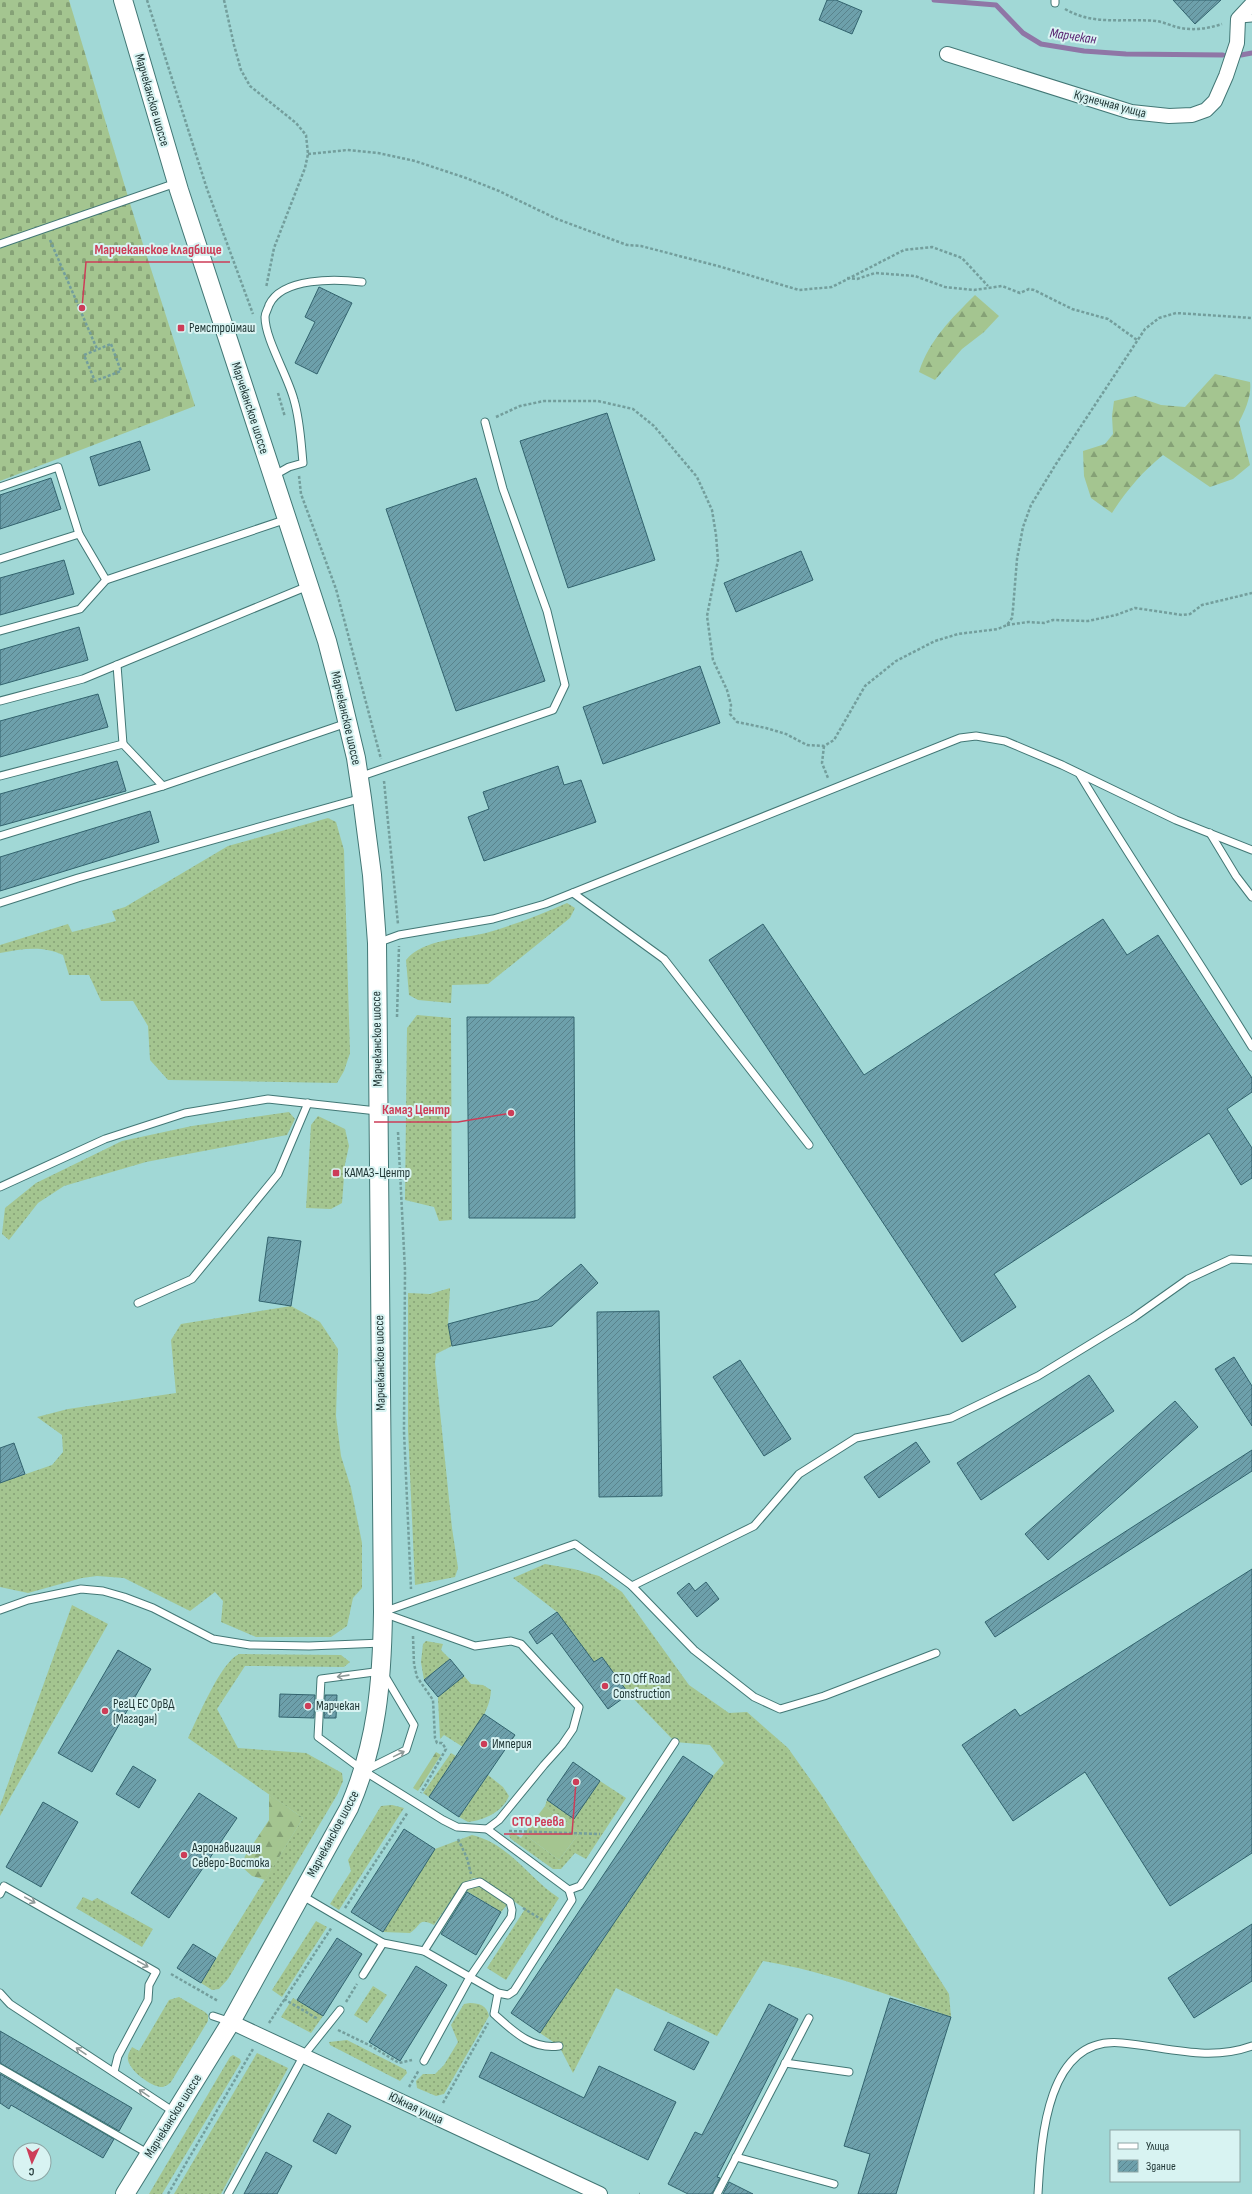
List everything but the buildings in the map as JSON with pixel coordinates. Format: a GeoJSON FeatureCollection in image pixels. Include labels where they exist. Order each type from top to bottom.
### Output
{"type":"FeatureCollection","features":[{"type":"Feature","properties":{"kind":"street","name":"Марчеканское шоссе"},"geometry":{"type":"LineString","coordinates":[[123,0],[177,183],[327,641],[349,722],[359,777],[372,875],[377,943],[377,1111],[383,1612],[382,1671],[376,1724],[364,1771],[349,1808],[300,1894],[231,2022],[125,2194]]}},
{"type":"Feature","properties":{"kind":"street"},"geometry":{"type":"LineString","coordinates":[[1238,19],[1252,4]]}},
{"type":"Feature","properties":{"kind":"street","name":"Кузнечная улица"},"geometry":{"type":"LineString","coordinates":[[947,54],[1131,112],[1169,116],[1192,115],[1206,110],[1215,101],[1237,43],[1238,19]]}},
{"type":"Feature","properties":{"kind":"street","name":"Южная улица"},"geometry":{"type":"LineString","coordinates":[[231,2022],[600,2194]]}},
{"type":"Feature","properties":{"kind":"lane"},"geometry":{"type":"LineString","coordinates":[[1238,19],[1252,18]]}},
{"type":"Feature","properties":{"kind":"lane"},"geometry":{"type":"LineString","coordinates":[[0,244],[177,183]]}},
{"type":"Feature","properties":{"kind":"lane"},"geometry":{"type":"LineString","coordinates":[[272,476],[303,463],[300,431],[294,399],[268,332],[265,315],[271,301],[282,292],[300,284],[341,279],[362,282]]}},
{"type":"Feature","properties":{"kind":"lane"},"geometry":{"type":"LineString","coordinates":[[359,777],[553,710],[565,685],[547,611],[503,489],[485,422]]}},
{"type":"Feature","properties":{"kind":"lane"},"geometry":{"type":"LineString","coordinates":[[0,487],[58,467],[79,534],[106,580]]}},
{"type":"Feature","properties":{"kind":"lane"},"geometry":{"type":"LineString","coordinates":[[0,631],[80,608],[106,580],[287,519]]}},
{"type":"Feature","properties":{"kind":"lane"},"geometry":{"type":"LineString","coordinates":[[0,559],[79,534]]}},
{"type":"Feature","properties":{"kind":"lane"},"geometry":{"type":"LineString","coordinates":[[0,701],[82,679],[308,586]]}},
{"type":"Feature","properties":{"kind":"lane"},"geometry":{"type":"LineString","coordinates":[[117,665],[123,744],[164,786]]}},
{"type":"Feature","properties":{"kind":"lane"},"geometry":{"type":"LineString","coordinates":[[0,836],[164,786],[349,722]]}},
{"type":"Feature","properties":{"kind":"lane"},"geometry":{"type":"LineString","coordinates":[[377,943],[399,935],[492,919],[545,904],[960,738],[976,736],[1005,741],[1080,774],[1176,820],[1252,850]]}},
{"type":"Feature","properties":{"kind":"lane"},"geometry":{"type":"LineString","coordinates":[[0,776],[123,744]]}},
{"type":"Feature","properties":{"kind":"lane"},"geometry":{"type":"LineString","coordinates":[[1080,774],[1123,847],[1195,954],[1252,1047]]}},
{"type":"Feature","properties":{"kind":"lane"},"geometry":{"type":"LineString","coordinates":[[0,903],[78,878],[362,798]]}},
{"type":"Feature","properties":{"kind":"lane"},"geometry":{"type":"LineString","coordinates":[[1210,833],[1236,876],[1252,896]]}},
{"type":"Feature","properties":{"kind":"lane"},"geometry":{"type":"LineString","coordinates":[[573,893],[664,960],[810,1144]]}},
{"type":"Feature","properties":{"kind":"lane"},"geometry":{"type":"LineString","coordinates":[[0,1187],[105,1139],[185,1113],[268,1099],[377,1111]]}},
{"type":"Feature","properties":{"kind":"lane"},"geometry":{"type":"LineString","coordinates":[[138,1303],[192,1279],[278,1174],[308,1103]]}},
{"type":"Feature","properties":{"kind":"lane"},"geometry":{"type":"LineString","coordinates":[[632,1586],[754,1526],[799,1474],[856,1438],[951,1418],[1038,1376],[1133,1318],[1188,1279],[1231,1259],[1252,1260]]}},
{"type":"Feature","properties":{"kind":"lane"},"geometry":{"type":"LineString","coordinates":[[383,1612],[575,1544],[632,1586],[694,1650],[754,1697],[780,1709],[824,1696],[936,1653]]}},
{"type":"Feature","properties":{"kind":"lane"},"geometry":{"type":"LineString","coordinates":[[0,1610],[34,1599],[81,1588],[103,1591],[139,1602],[213,1639],[250,1645],[294,1646],[383,1643]]}},
{"type":"Feature","properties":{"kind":"lane"},"geometry":{"type":"LineString","coordinates":[[383,1612],[475,1646],[511,1641],[521,1644],[579,1707],[573,1729],[562,1745],[499,1820],[487,1829]]}},
{"type":"Feature","properties":{"kind":"lane"},"geometry":{"type":"LineString","coordinates":[[300,1894],[383,1943],[424,1951],[498,1993],[508,1995],[514,1991],[571,1902],[569,1890],[495,1834],[487,1829],[463,1828],[452,1824],[364,1771],[318,1737],[321,1679],[382,1671],[414,1725],[412,1738],[406,1750],[364,1771]]}},
{"type":"Feature","properties":{"kind":"lane"},"geometry":{"type":"LineString","coordinates":[[569,1890],[580,1886],[675,1742]]}},
{"type":"Feature","properties":{"kind":"lane"},"geometry":{"type":"LineString","coordinates":[[424,1951],[466,1886],[480,1882],[510,1902],[512,1910],[511,1917],[470,1977],[424,2062]]}},
{"type":"Feature","properties":{"kind":"lane"},"geometry":{"type":"LineString","coordinates":[[0,1894],[4,1886],[156,1972],[149,1985],[148,2000],[118,2056],[114,2072]]}},
{"type":"Feature","properties":{"kind":"lane"},"geometry":{"type":"LineString","coordinates":[[363,1975],[383,1943]]}},
{"type":"Feature","properties":{"kind":"lane"},"geometry":{"type":"LineString","coordinates":[[498,1993],[494,2014],[517,2034],[528,2041],[542,2046],[559,2046]]}},
{"type":"Feature","properties":{"kind":"lane"},"geometry":{"type":"LineString","coordinates":[[0,1994],[10,2004],[176,2113]]}},
{"type":"Feature","properties":{"kind":"lane"},"geometry":{"type":"LineString","coordinates":[[228,2194],[304,2056],[340,2010]]}},
{"type":"Feature","properties":{"kind":"lane"},"geometry":{"type":"LineString","coordinates":[[213,2016],[231,2022]]}},
{"type":"Feature","properties":{"kind":"lane"},"geometry":{"type":"LineString","coordinates":[[717,2194],[809,2018]]}},
{"type":"Feature","properties":{"kind":"lane"},"geometry":{"type":"LineString","coordinates":[[1038,2194],[1040,2164],[1050,2107],[1057,2082],[1077,2055],[1106,2043],[1122,2043],[1182,2053],[1220,2054],[1252,2046]]}},
{"type":"Feature","properties":{"kind":"lane"},"geometry":{"type":"LineString","coordinates":[[785,2063],[849,2072]]}},
{"type":"Feature","properties":{"kind":"lane"},"geometry":{"type":"LineString","coordinates":[[0,2068],[149,2154]]}},
{"type":"Feature","properties":{"kind":"lane"},"geometry":{"type":"LineString","coordinates":[[736,2158],[834,2184]]}},
{"type":"Feature","properties":{"kind":"path"},"geometry":{"type":"LineString","coordinates":[[147,0],[208,189],[253,315]]}},
{"type":"Feature","properties":{"kind":"path"},"geometry":{"type":"LineString","coordinates":[[224,0],[234,45],[242,70],[250,86],[296,123],[306,135],[308,154],[298,191],[274,248],[268,273],[265,315]]}},
{"type":"Feature","properties":{"kind":"path"},"geometry":{"type":"LineString","coordinates":[[1055,1],[1074,14],[1092,20],[1157,21],[1179,27],[1200,29],[1238,19]]}},
{"type":"Feature","properties":{"kind":"path"},"geometry":{"type":"LineString","coordinates":[[308,154],[320,151],[347,150],[378,153],[415,161],[473,180],[557,219],[626,245],[641,246],[718,266],[799,290],[832,287],[904,250],[932,247],[962,258],[988,286]]}},
{"type":"Feature","properties":{"kind":"path"},"geometry":{"type":"LineString","coordinates":[[45,229],[97,350]]}},
{"type":"Feature","properties":{"kind":"path"},"geometry":{"type":"LineString","coordinates":[[847,278],[857,279],[875,273],[915,276],[945,287],[974,290],[982,289],[988,286],[1002,286],[1016,293],[1029,289],[1034,290],[1072,309],[1108,319],[1137,340]]}},
{"type":"Feature","properties":{"kind":"path"},"geometry":{"type":"LineString","coordinates":[[1007,625],[1012,618],[1017,559],[1024,527],[1031,505],[1137,340],[1149,325],[1168,314],[1183,313],[1252,318]]}},
{"type":"Feature","properties":{"kind":"path"},"geometry":{"type":"LineString","coordinates":[[111,344],[121,371],[95,381],[84,354],[97,350],[111,344]]}},
{"type":"Feature","properties":{"kind":"path"},"geometry":{"type":"LineString","coordinates":[[277,388],[281,411],[288,423]]}},
{"type":"Feature","properties":{"kind":"path"},"geometry":{"type":"LineString","coordinates":[[485,422],[520,406],[544,401],[577,400],[598,401],[633,409],[654,426],[697,477],[712,510],[718,560],[707,616],[713,660],[727,690],[731,705],[730,714],[737,722],[772,730],[807,745],[824,746],[834,740],[839,734],[865,686],[896,660],[935,641],[958,634],[998,629],[1007,625],[1028,622],[1044,623],[1053,620],[1088,621],[1116,615],[1135,608],[1182,615],[1190,614],[1202,605],[1252,593]]}},
{"type":"Feature","properties":{"kind":"path"},"geometry":{"type":"LineString","coordinates":[[297,465],[301,494],[336,589],[383,769],[399,935],[396,1025]]}},
{"type":"Feature","properties":{"kind":"path"},"geometry":{"type":"LineString","coordinates":[[824,746],[822,763],[829,780]]}},
{"type":"Feature","properties":{"kind":"path"},"geometry":{"type":"LineString","coordinates":[[398,1128],[405,1270],[404,1432],[412,1602]]}},
{"type":"Feature","properties":{"kind":"path"},"geometry":{"type":"LineString","coordinates":[[168,2194],[261,2036],[414,1802],[446,1749],[442,1743],[437,1743],[435,1738],[433,1700],[417,1677],[414,1664],[413,1623]]}},
{"type":"Feature","properties":{"kind":"path"},"geometry":{"type":"LineString","coordinates":[[452,1824],[467,1858],[471,1873],[480,1882]]}},
{"type":"Feature","properties":{"kind":"path"},"geometry":{"type":"LineString","coordinates":[[495,1834],[512,1830],[587,1835],[614,1834]]}},
{"type":"Feature","properties":{"kind":"path"},"geometry":{"type":"LineString","coordinates":[[510,1902],[516,1903],[555,1929]]}},
{"type":"Feature","properties":{"kind":"path"},"geometry":{"type":"LineString","coordinates":[[171,1974],[218,2001]]}},
{"type":"Feature","properties":{"kind":"path"},"geometry":{"type":"LineString","coordinates":[[340,2010],[363,1975]]}},
{"type":"Feature","properties":{"kind":"path"},"geometry":{"type":"LineString","coordinates":[[284,2000],[371,2046],[399,2063],[412,2060],[424,2062],[409,2087]]}},
{"type":"Feature","properties":{"kind":"path"},"geometry":{"type":"LineString","coordinates":[[443,2103],[494,2014]]}},
{"type":"Feature","properties":{"kind":"green space"},"geometry":{"type":"Polygon","coordinates":[[[0,0],[69,0],[132,210],[195,406],[0,481],[0,0]]]}},
{"type":"Feature","properties":{"kind":"green space"},"geometry":{"type":"Polygon","coordinates":[[[975,295],[999,316],[984,332],[962,349],[935,380],[919,372],[923,360],[942,330],[975,295]]]}},
{"type":"Feature","properties":{"kind":"green space"},"geometry":{"type":"Polygon","coordinates":[[[1215,374],[1250,382],[1249,397],[1246,408],[1239,422],[1250,465],[1233,479],[1210,487],[1163,455],[1135,482],[1112,513],[1091,498],[1084,476],[1083,451],[1105,444],[1113,434],[1112,416],[1114,401],[1135,396],[1161,405],[1185,407],[1215,374]]]}},
{"type":"Feature","properties":{"kind":"green space"},"geometry":{"type":"Polygon","coordinates":[[[328,818],[336,822],[344,850],[350,1053],[344,1071],[337,1083],[168,1080],[150,1060],[148,1026],[133,1001],[101,1001],[89,975],[69,975],[63,955],[55,952],[32,949],[0,953],[0,945],[68,924],[72,932],[116,921],[112,911],[125,907],[228,846],[328,818]]]}},
{"type":"Feature","properties":{"kind":"green space"},"geometry":{"type":"Polygon","coordinates":[[[567,903],[575,908],[570,918],[488,984],[452,985],[451,1003],[418,1000],[409,995],[406,960],[413,953],[432,944],[496,930],[537,916],[567,903]]]}},
{"type":"Feature","properties":{"kind":"green space"},"geometry":{"type":"Polygon","coordinates":[[[417,1015],[451,1018],[452,1220],[439,1221],[434,1207],[405,1200],[407,1028],[417,1015]]]}},
{"type":"Feature","properties":{"kind":"green space"},"geometry":{"type":"Polygon","coordinates":[[[289,1112],[295,1119],[287,1135],[146,1162],[64,1186],[38,1203],[9,1240],[2,1234],[5,1208],[36,1183],[122,1141],[192,1126],[289,1112]]]}},
{"type":"Feature","properties":{"kind":"green space"},"geometry":{"type":"Polygon","coordinates":[[[318,1116],[345,1129],[349,1146],[345,1164],[342,1203],[331,1209],[306,1208],[311,1125],[318,1116]]]}},
{"type":"Feature","properties":{"kind":"green space"},"geometry":{"type":"Polygon","coordinates":[[[450,1288],[448,1324],[452,1346],[436,1354],[435,1363],[452,1528],[458,1568],[455,1577],[415,1585],[408,1430],[408,1293],[430,1294],[450,1288]]]}},
{"type":"Feature","properties":{"kind":"green space"},"geometry":{"type":"Polygon","coordinates":[[[291,1306],[320,1322],[338,1349],[336,1416],[341,1456],[351,1488],[362,1543],[362,1588],[353,1598],[347,1626],[331,1637],[256,1637],[221,1622],[223,1601],[215,1592],[190,1611],[124,1578],[97,1576],[82,1578],[28,1593],[0,1587],[0,1483],[52,1465],[63,1452],[62,1435],[37,1417],[68,1409],[176,1393],[171,1340],[181,1324],[291,1306]]]}},
{"type":"Feature","properties":{"kind":"green space"},"geometry":{"type":"Polygon","coordinates":[[[545,1564],[574,1569],[599,1576],[622,1592],[689,1685],[729,1713],[747,1712],[788,1748],[822,1796],[949,1994],[951,2017],[835,1978],[811,1971],[763,1961],[717,2036],[616,1988],[573,2073],[559,2046],[540,2033],[713,1776],[724,1763],[710,1745],[675,1742],[629,1694],[602,1657],[594,1662],[557,1612],[513,1578],[545,1564]]]}},
{"type":"Feature","properties":{"kind":"green space"},"geometry":{"type":"Polygon","coordinates":[[[72,1605],[108,1624],[0,1816],[0,1806],[72,1605]]]}},
{"type":"Feature","properties":{"kind":"green space"},"geometry":{"type":"Polygon","coordinates":[[[426,1641],[443,1644],[441,1650],[450,1659],[424,1680],[421,1662],[423,1644],[426,1641]]]}},
{"type":"Feature","properties":{"kind":"green space"},"geometry":{"type":"Polygon","coordinates":[[[239,1654],[341,1655],[350,1662],[344,1667],[245,1666],[217,1709],[238,1748],[306,1753],[342,1773],[343,1781],[337,1795],[228,1979],[219,1989],[212,1990],[201,1983],[303,1818],[188,1738],[217,1679],[224,1668],[239,1654]]]}},
{"type":"Feature","properties":{"kind":"green space"},"geometry":{"type":"Polygon","coordinates":[[[464,1676],[471,1684],[483,1685],[491,1690],[485,1713],[463,1747],[444,1735],[440,1739],[438,1697],[464,1676]]]}},
{"type":"Feature","properties":{"kind":"green space"},"geometry":{"type":"Polygon","coordinates":[[[436,1752],[441,1755],[418,1791],[413,1788],[436,1752]]]}},
{"type":"Feature","properties":{"kind":"green space"},"geometry":{"type":"Polygon","coordinates":[[[451,1753],[456,1756],[429,1797],[423,1793],[451,1753]]]}},
{"type":"Feature","properties":{"kind":"green space"},"geometry":{"type":"Polygon","coordinates":[[[488,1775],[503,1787],[509,1796],[502,1807],[497,1811],[487,1817],[468,1822],[459,1817],[488,1775]]]}},
{"type":"Feature","properties":{"kind":"green space"},"geometry":{"type":"Polygon","coordinates":[[[600,1781],[626,1798],[586,1859],[575,1853],[561,1869],[553,1869],[511,1839],[509,1836],[512,1832],[521,1838],[524,1834],[559,1860],[580,1832],[545,1806],[547,1800],[574,1818],[600,1781]]]}},
{"type":"Feature","properties":{"kind":"green space"},"geometry":{"type":"Polygon","coordinates":[[[269,1794],[303,1818],[265,1880],[252,1876],[242,1867],[245,1856],[269,1820],[269,1794]]]}},
{"type":"Feature","properties":{"kind":"green space"},"geometry":{"type":"Polygon","coordinates":[[[392,1805],[404,1808],[339,1910],[330,1904],[351,1871],[348,1860],[381,1806],[392,1805]]]}},
{"type":"Feature","properties":{"kind":"green space"},"geometry":{"type":"Polygon","coordinates":[[[545,1806],[580,1832],[559,1860],[524,1834],[545,1806]]]}},
{"type":"Feature","properties":{"kind":"green space"},"geometry":{"type":"Polygon","coordinates":[[[472,1835],[485,1839],[497,1846],[518,1862],[548,1890],[559,1898],[506,1980],[487,1968],[525,1909],[482,1879],[474,1878],[463,1883],[434,1925],[422,1922],[410,1933],[383,1932],[435,1849],[472,1835]]]}},
{"type":"Feature","properties":{"kind":"green space"},"geometry":{"type":"Polygon","coordinates":[[[480,1886],[506,1901],[507,1905],[501,1912],[465,1890],[480,1886]]]}},
{"type":"Feature","properties":{"kind":"green space"},"geometry":{"type":"Polygon","coordinates":[[[83,1897],[92,1901],[97,1898],[153,1929],[142,1947],[76,1908],[83,1897]]]}},
{"type":"Feature","properties":{"kind":"green space"},"geometry":{"type":"Polygon","coordinates":[[[316,1921],[327,1927],[282,1997],[272,1990],[316,1921]]]}},
{"type":"Feature","properties":{"kind":"green space"},"geometry":{"type":"Polygon","coordinates":[[[373,1986],[387,1995],[367,2023],[354,2015],[373,1986]]]}},
{"type":"Feature","properties":{"kind":"green space"},"geometry":{"type":"Polygon","coordinates":[[[179,1997],[205,2012],[208,2015],[208,2021],[171,2082],[163,2087],[158,2086],[146,2081],[135,2071],[128,2061],[128,2055],[132,2047],[139,2051],[169,2000],[179,1997]]]}},
{"type":"Feature","properties":{"kind":"green space"},"geometry":{"type":"Polygon","coordinates":[[[293,1998],[323,2016],[311,2033],[281,2017],[293,1998]]]}},
{"type":"Feature","properties":{"kind":"green space"},"geometry":{"type":"Polygon","coordinates":[[[470,2003],[485,2007],[489,2016],[444,2094],[436,2096],[417,2088],[416,2081],[423,2074],[435,2074],[444,2065],[458,2042],[451,2025],[464,2004],[470,2003]]]}},
{"type":"Feature","properties":{"kind":"green space"},"geometry":{"type":"Polygon","coordinates":[[[347,2040],[406,2070],[407,2073],[400,2081],[330,2045],[329,2042],[347,2040]]]}},
{"type":"Feature","properties":{"kind":"green space"},"geometry":{"type":"Polygon","coordinates":[[[257,2053],[288,2068],[221,2194],[174,2194],[257,2053]]]}},
{"type":"Feature","properties":{"kind":"green space"},"geometry":{"type":"Polygon","coordinates":[[[233,2055],[240,2059],[241,2062],[162,2194],[149,2194],[230,2057],[233,2055]]]}},
{"type":"Feature","properties":{"kind":"waterway","name":"Марчекан"},"geometry":{"type":"LineString","coordinates":[[934,0],[996,5],[1023,33],[1041,44],[1084,51],[1126,54],[1223,55]]}},
{"type":"Feature","properties":{"kind":"waterway","name":"Марчекан"},"geometry":{"type":"LineString","coordinates":[[1241,55],[1252,53]]}},
{"type":"Feature","properties":{"kind":"place","name":"Марчеканское кладбище"},"geometry":{"type":"Point","coordinates":[82,308]}},
{"type":"Feature","properties":{"kind":"place","name":"Ремстроймаш"},"geometry":{"type":"Point","coordinates":[181,328]}},
{"type":"Feature","properties":{"kind":"place","name":"Камаз Центр"},"geometry":{"type":"Point","coordinates":[511,1113]}},
{"type":"Feature","properties":{"kind":"place","name":"КАМАЗ-Центр"},"geometry":{"type":"Point","coordinates":[336,1173]}},
{"type":"Feature","properties":{"kind":"place","name":"СТО Off Road Construction"},"geometry":{"type":"Point","coordinates":[605,1686]}},
{"type":"Feature","properties":{"kind":"place","name":"Марчекан"},"geometry":{"type":"Point","coordinates":[308,1706]}},
{"type":"Feature","properties":{"kind":"place","name":"РегЦ ЕС ОрВД (Магадан)"},"geometry":{"type":"Point","coordinates":[105,1711]}},
{"type":"Feature","properties":{"kind":"place","name":"Империя"},"geometry":{"type":"Point","coordinates":[484,1744]}},
{"type":"Feature","properties":{"kind":"place","name":"СТО Реева"},"geometry":{"type":"Point","coordinates":[576,1782]}},
{"type":"Feature","properties":{"kind":"place","name":"Аэронавигация Северо-Востока"},"geometry":{"type":"Point","coordinates":[184,1855]}}]}
